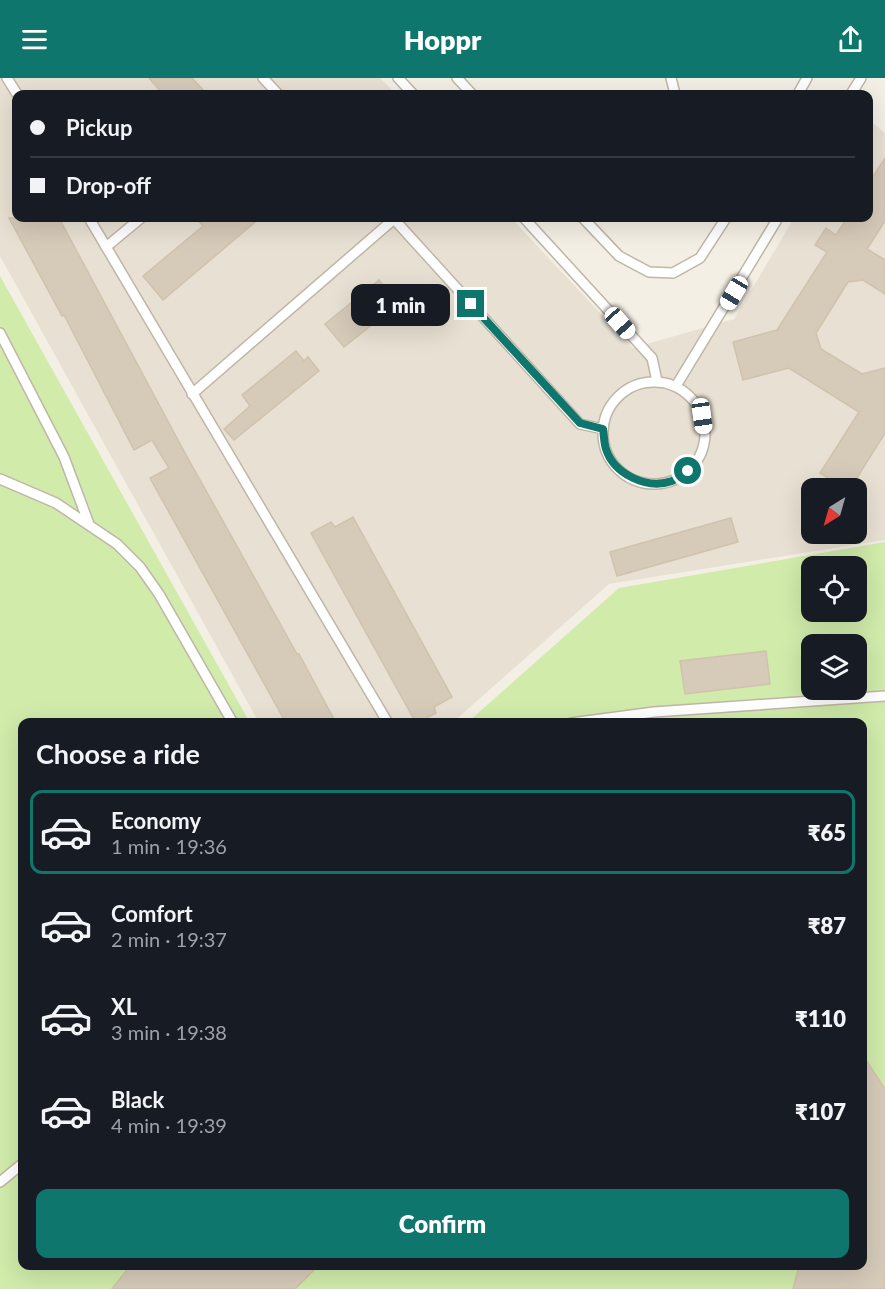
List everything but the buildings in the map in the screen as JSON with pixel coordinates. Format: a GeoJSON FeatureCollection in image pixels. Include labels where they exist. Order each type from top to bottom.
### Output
{"type":"FeatureCollection","features":[{"type":"Feature","properties":{"kind":"lane"},"geometry":{"type":"LineString","coordinates":[[262,78],[274,90]]}},
{"type":"Feature","properties":{"kind":"lane"},"geometry":{"type":"LineString","coordinates":[[398,78],[409,90]]}},
{"type":"Feature","properties":{"kind":"lane"},"geometry":{"type":"LineString","coordinates":[[457,78],[468,90]]}},
{"type":"Feature","properties":{"kind":"lane"},"geometry":{"type":"LineString","coordinates":[[91,222],[385,718]]}},
{"type":"Feature","properties":{"kind":"lane"},"geometry":{"type":"LineString","coordinates":[[106,247],[136,222]]}},
{"type":"Feature","properties":{"kind":"lane"},"geometry":{"type":"LineString","coordinates":[[192,394],[388,222]]}},
{"type":"Feature","properties":{"kind":"lane"},"geometry":{"type":"LineString","coordinates":[[397,222],[580,423],[603,429]]}},
{"type":"Feature","properties":{"kind":"lane"},"geometry":{"type":"LineString","coordinates":[[528,222],[652,358],[657,381]]}},
{"type":"Feature","properties":{"kind":"lane"},"geometry":{"type":"LineString","coordinates":[[587,222],[619,256],[649,272],[674,273],[700,258],[723,222]]}},
{"type":"Feature","properties":{"kind":"lane"},"geometry":{"type":"LineString","coordinates":[[591,226],[594,222]]}},
{"type":"Feature","properties":{"kind":"lane"},"geometry":{"type":"LineString","coordinates":[[676,386],[776,222]]}},
{"type":"Feature","properties":{"kind":"lane"},"geometry":{"type":"LineString","coordinates":[[0,333],[64,457],[89,524]]}},
{"type":"Feature","properties":{"kind":"lane"},"geometry":{"type":"LineString","coordinates":[[657,381],[676,386],[692,399],[702,416],[705,436],[700,455],[688,471],[671,481],[651,484],[632,478],[616,466],[606,449],[603,429],[608,410],[620,394],[637,384],[657,381]]}},
{"type":"Feature","properties":{"kind":"lane"},"geometry":{"type":"LineString","coordinates":[[0,479],[56,503],[117,544],[140,567],[159,594],[230,718]]}},
{"type":"Feature","properties":{"kind":"lane"},"geometry":{"type":"LineString","coordinates":[[609,718],[654,712],[885,696]]}},
{"type":"Feature","properties":{"kind":"lane"},"geometry":{"type":"LineString","coordinates":[[0,1182],[18,1167]]}},
{"type":"Feature","properties":{"kind":"shaded area"},"geometry":{"type":"Polygon","coordinates":[[[0,78],[380,78],[392,90],[12,90],[12,222],[515,222],[633,348],[734,319],[792,222],[873,222],[873,123],[885,133],[885,540],[867,543],[867,478],[801,478],[801,544],[860,544],[609,584],[458,718],[256,718],[0,256],[0,78]]]}},
{"type":"Feature","properties":{"kind":"green space"},"geometry":{"type":"Polygon","coordinates":[[[0,276],[247,718],[18,718],[18,1270],[867,1270],[867,718],[473,718],[619,588],[801,557],[801,622],[867,622],[867,556],[804,556],[885,542],[885,1289],[0,1289],[0,276]]]}},
{"type":"Feature","properties":{"kind":"route"},"geometry":{"type":"LineString","coordinates":[[471,304],[580,423],[603,429],[606,449],[616,466],[632,478],[651,484],[671,481],[688,471]]}}]}
